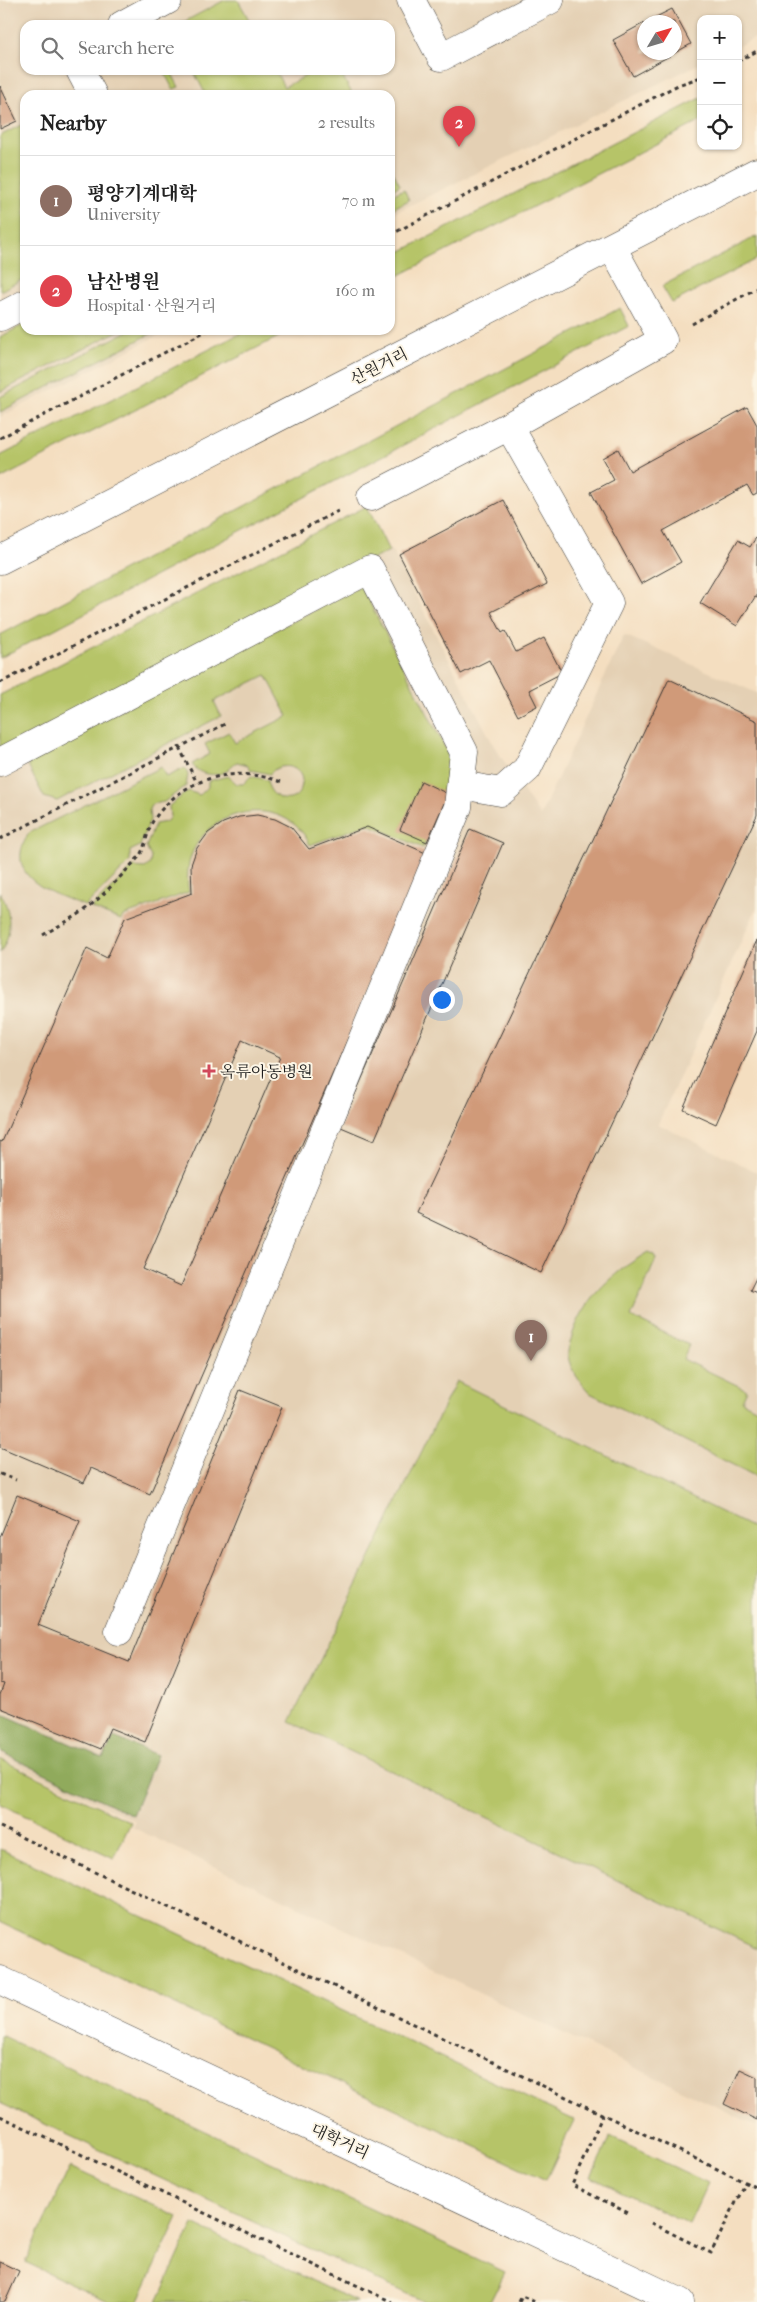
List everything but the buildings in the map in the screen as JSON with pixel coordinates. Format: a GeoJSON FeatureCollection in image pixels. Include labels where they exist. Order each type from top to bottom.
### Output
{"type":"FeatureCollection","features":[{"type":"Feature","properties":{"kind":"main road"},"geometry":{"type":"LineString","coordinates":[[131,20],[168,0]]}},
{"type":"Feature","properties":{"kind":"main road"},"geometry":{"type":"LineString","coordinates":[[411,0],[441,57],[546,1]]}},
{"type":"Feature","properties":{"kind":"main road"},"geometry":{"type":"LineString","coordinates":[[83,75],[90,90]]}},
{"type":"Feature","properties":{"kind":"main road","name":"산원거리"},"geometry":{"type":"LineString","coordinates":[[0,560],[757,172]]}},
{"type":"Feature","properties":{"kind":"main road"},"geometry":{"type":"LineString","coordinates":[[371,497],[509,426],[663,340],[612,247]]}},
{"type":"Feature","properties":{"kind":"main road"},"geometry":{"type":"LineString","coordinates":[[0,317],[20,307]]}},
{"type":"Feature","properties":{"kind":"main road"},"geometry":{"type":"LineString","coordinates":[[461,785],[501,792],[527,769],[609,603],[509,426]]}},
{"type":"Feature","properties":{"kind":"main road"},"geometry":{"type":"LineString","coordinates":[[0,762],[370,569],[464,752],[458,807],[120,1631]]}},
{"type":"Feature","properties":{"kind":"main road","name":"대학거리"},"geometry":{"type":"LineString","coordinates":[[0,1980],[680,2302]]}},
{"type":"Feature","properties":{"kind":"path"},"geometry":{"type":"LineString","coordinates":[[740,60],[757,51]]}},
{"type":"Feature","properties":{"kind":"path"},"geometry":{"type":"LineString","coordinates":[[395,232],[678,85],[697,78]]}},
{"type":"Feature","properties":{"kind":"path"},"geometry":{"type":"LineString","coordinates":[[663,340],[757,288]]}},
{"type":"Feature","properties":{"kind":"path"},"geometry":{"type":"LineString","coordinates":[[0,438],[198,335]]}},
{"type":"Feature","properties":{"kind":"path"},"geometry":{"type":"LineString","coordinates":[[0,683],[354,503],[371,497]]}},
{"type":"Feature","properties":{"kind":"path"},"geometry":{"type":"LineString","coordinates":[[0,839],[225,724]]}},
{"type":"Feature","properties":{"kind":"path"},"geometry":{"type":"LineString","coordinates":[[179,747],[197,783]]}},
{"type":"Feature","properties":{"kind":"path"},"geometry":{"type":"LineString","coordinates":[[42,935],[85,910],[140,857],[153,822],[166,804],[197,783],[207,778],[228,773],[251,773],[284,782]]}},
{"type":"Feature","properties":{"kind":"path"},"geometry":{"type":"LineString","coordinates":[[0,1474],[16,1480]]}},
{"type":"Feature","properties":{"kind":"path"},"geometry":{"type":"LineString","coordinates":[[0,1827],[757,2188]]}},
{"type":"Feature","properties":{"kind":"path"},"geometry":{"type":"LineString","coordinates":[[603,2114],[572,2185],[628,2212]]}},
{"type":"Feature","properties":{"kind":"path"},"geometry":{"type":"LineString","coordinates":[[0,2116],[392,2302]]}},
{"type":"Feature","properties":{"kind":"path"},"geometry":{"type":"LineString","coordinates":[[651,2223],[711,2252],[746,2182]]}},
{"type":"Feature","properties":{"kind":"path"},"geometry":{"type":"LineString","coordinates":[[519,2302],[522,2296],[535,2302]]}},
{"type":"Feature","properties":{"kind":"shaded area"},"geometry":{"type":"Polygon","coordinates":[[[0,0],[757,0],[757,37],[742,44],[742,15],[697,15],[697,65],[395,213],[395,90],[20,90],[20,335],[158,335],[0,417],[0,0]]]}},
{"type":"Feature","properties":{"kind":"shaded area"},"geometry":{"type":"Polygon","coordinates":[[[371,538],[393,552],[494,746],[540,816],[624,635],[757,693],[757,907],[658,1124],[757,1172],[757,2126],[132,1827],[135,1821],[0,1757],[0,731],[371,538]]]}},
{"type":"Feature","properties":{"kind":"green space"},"geometry":{"type":"Polygon","coordinates":[[[225,0],[238,0],[249,20],[187,20],[225,0]]]}},
{"type":"Feature","properties":{"kind":"green space"},"geometry":{"type":"Polygon","coordinates":[[[166,75],[173,75],[179,87],[173,89],[166,75]]]}},
{"type":"Feature","properties":{"kind":"green space"},"geometry":{"type":"Polygon","coordinates":[[[196,75],[278,75],[284,87],[307,75],[342,75],[350,90],[203,90],[196,75]]]}},
{"type":"Feature","properties":{"kind":"green space"},"geometry":{"type":"Polygon","coordinates":[[[697,100],[697,123],[395,277],[395,254],[697,100]]]}},
{"type":"Feature","properties":{"kind":"green space"},"geometry":{"type":"Polygon","coordinates":[[[20,126],[20,281],[0,291],[0,136],[20,126]]]}},
{"type":"Feature","properties":{"kind":"green space"},"geometry":{"type":"Polygon","coordinates":[[[395,176],[400,185],[395,188],[395,176]]]}},
{"type":"Feature","properties":{"kind":"green space"},"geometry":{"type":"Polygon","coordinates":[[[404,189],[409,200],[395,207],[395,194],[404,189]]]}},
{"type":"Feature","properties":{"kind":"green space"},"geometry":{"type":"Polygon","coordinates":[[[757,236],[757,259],[672,303],[662,286],[757,236]]]}},
{"type":"Feature","properties":{"kind":"green space"},"geometry":{"type":"Polygon","coordinates":[[[620,308],[629,326],[0,658],[0,635],[620,308]]]}},
{"type":"Feature","properties":{"kind":"green space"},"geometry":{"type":"Polygon","coordinates":[[[20,327],[20,335],[110,335],[0,392],[0,337],[20,327]]]}},
{"type":"Feature","properties":{"kind":"green space"},"geometry":{"type":"Polygon","coordinates":[[[120,335],[148,335],[0,412],[0,397],[120,335]]]}},
{"type":"Feature","properties":{"kind":"green space"},"geometry":{"type":"Polygon","coordinates":[[[237,335],[282,335],[0,479],[0,456],[237,335]]]}},
{"type":"Feature","properties":{"kind":"green space"},"geometry":{"type":"Polygon","coordinates":[[[367,506],[389,551],[0,750],[0,695],[367,506]]]}},
{"type":"Feature","properties":{"kind":"green space"},"geometry":{"type":"Polygon","coordinates":[[[361,586],[447,751],[452,766],[449,789],[423,848],[368,824],[310,845],[296,826],[277,815],[255,812],[233,816],[213,826],[198,843],[189,865],[189,892],[123,916],[121,920],[91,908],[133,867],[145,868],[150,864],[151,857],[146,847],[155,824],[166,822],[170,817],[169,806],[188,791],[200,795],[208,787],[208,781],[228,776],[237,784],[243,784],[251,776],[267,780],[273,794],[279,797],[290,799],[296,796],[300,791],[302,778],[295,769],[290,767],[279,767],[270,774],[251,770],[248,765],[237,762],[228,770],[213,775],[198,771],[192,764],[210,754],[205,744],[229,732],[235,743],[288,716],[266,675],[214,701],[221,716],[57,801],[44,797],[28,766],[33,755],[361,586]]]}},
{"type":"Feature","properties":{"kind":"green space"},"geometry":{"type":"Polygon","coordinates":[[[161,767],[166,777],[185,768],[188,775],[186,786],[164,802],[152,804],[149,809],[150,820],[140,846],[130,851],[130,862],[85,906],[46,889],[34,882],[26,873],[21,862],[22,849],[29,833],[161,767]]]}},
{"type":"Feature","properties":{"kind":"green space"},"geometry":{"type":"Polygon","coordinates":[[[0,892],[8,915],[9,930],[0,953],[0,892]]]}},
{"type":"Feature","properties":{"kind":"green space"},"geometry":{"type":"Polygon","coordinates":[[[648,1252],[654,1255],[656,1259],[631,1317],[689,1345],[683,1359],[747,1390],[742,1401],[757,1409],[757,1477],[590,1393],[573,1371],[568,1356],[569,1345],[586,1307],[603,1286],[623,1268],[648,1252]]]}},
{"type":"Feature","properties":{"kind":"green space"},"geometry":{"type":"Polygon","coordinates":[[[456,1381],[757,1530],[757,1948],[290,1722],[456,1381]]]}},
{"type":"Feature","properties":{"kind":"green space"},"geometry":{"type":"Polygon","coordinates":[[[0,1713],[103,1758],[114,1737],[157,1755],[133,1815],[0,1752],[0,1713]]]}},
{"type":"Feature","properties":{"kind":"green space"},"geometry":{"type":"Polygon","coordinates":[[[0,1759],[131,1822],[114,1858],[0,1804],[0,1759]]]}},
{"type":"Feature","properties":{"kind":"green space"},"geometry":{"type":"Polygon","coordinates":[[[0,1849],[574,2120],[546,2180],[0,1922],[0,1849]]]}},
{"type":"Feature","properties":{"kind":"green space"},"geometry":{"type":"Polygon","coordinates":[[[0,2035],[505,2272],[490,2302],[424,2302],[0,2103],[0,2035]]]}},
{"type":"Feature","properties":{"kind":"green space"},"geometry":{"type":"Polygon","coordinates":[[[610,2137],[708,2183],[689,2224],[591,2177],[610,2137]]]}},
{"type":"Feature","properties":{"kind":"green space"},"geometry":{"type":"Polygon","coordinates":[[[70,2167],[178,2217],[138,2302],[110,2302],[25,2262],[70,2167]]]}},
{"type":"Feature","properties":{"kind":"green space"},"geometry":{"type":"Polygon","coordinates":[[[193,2224],[357,2302],[157,2302],[193,2224]]]}},
{"type":"Feature","properties":{"kind":"place","name":"남산병원"},"geometry":{"type":"Point","coordinates":[459,147]}},
{"type":"Feature","properties":{"kind":"place","name":"옥류아동병원"},"geometry":{"type":"Point","coordinates":[209,1071]}},
{"type":"Feature","properties":{"kind":"place","name":"평양기계대학"},"geometry":{"type":"Point","coordinates":[531,1361]}}]}
